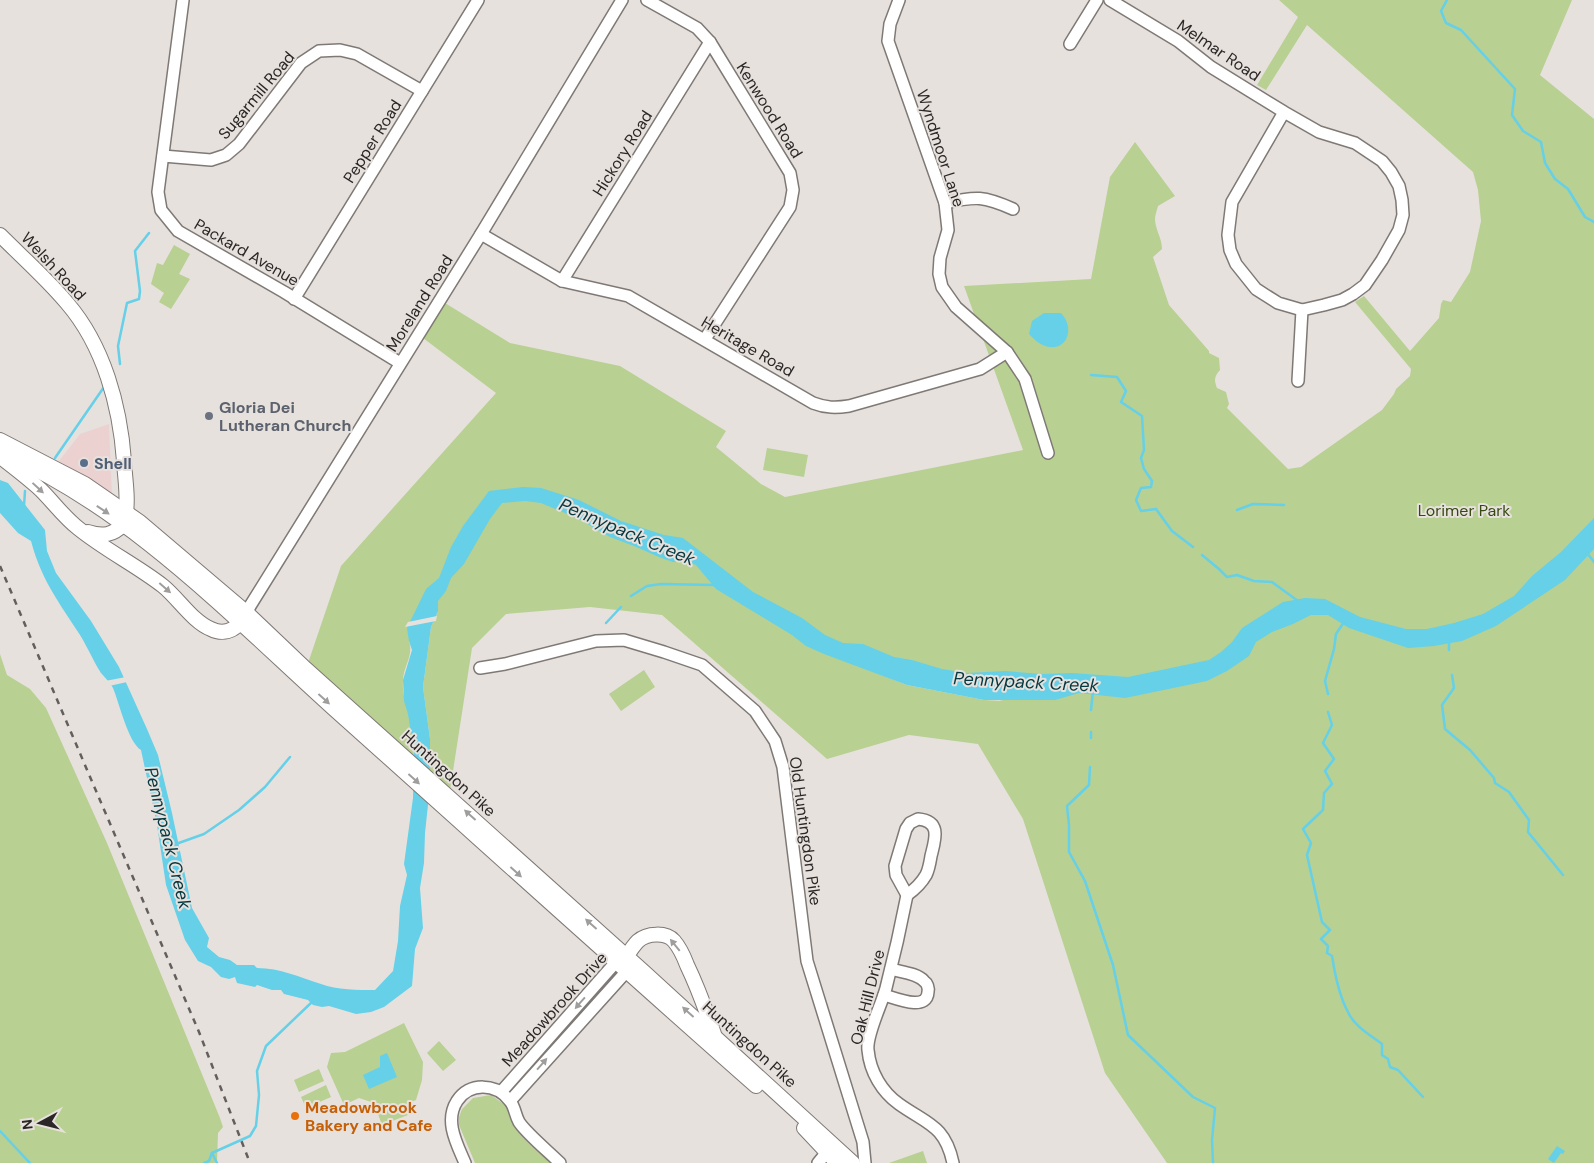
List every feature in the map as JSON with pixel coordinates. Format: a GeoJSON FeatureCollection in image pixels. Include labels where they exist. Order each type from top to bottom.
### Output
{"type":"FeatureCollection","features":[{"type":"Feature","properties":{"kind":"main road","name":"Welsh Road"},"geometry":{"type":"LineString","coordinates":[[0,235],[68,303],[87,332],[99,356],[118,416],[123,445],[125,518]]}},
{"type":"Feature","properties":{"kind":"main road","name":"Huntingdon Pike"},"geometry":{"type":"LineString","coordinates":[[0,440],[85,484],[243,617],[441,804],[621,959],[716,1037],[853,1163]]}},
{"type":"Feature","properties":{"kind":"main road","name":"Huntingdon Pike"},"geometry":{"type":"LineString","coordinates":[[0,452],[29,464],[125,518]]}},
{"type":"Feature","properties":{"kind":"main road"},"geometry":{"type":"LineString","coordinates":[[0,458],[23,474],[41,490],[67,519],[80,530],[145,572],[166,588],[211,630],[217,632],[231,631],[243,617]]}},
{"type":"Feature","properties":{"kind":"main road"},"geometry":{"type":"LineString","coordinates":[[80,530],[96,535],[109,534],[117,531],[125,518]]}},
{"type":"Feature","properties":{"kind":"main road","name":"Huntingdon Pike"},"geometry":{"type":"LineString","coordinates":[[294,664],[386,740],[440,788],[621,959],[626,972],[802,1126],[838,1163]]}},
{"type":"Feature","properties":{"kind":"main road"},"geometry":{"type":"LineString","coordinates":[[621,959],[644,937],[658,935],[672,939],[691,972],[716,1037]]}},
{"type":"Feature","properties":{"kind":"street","name":"Packard Avenue"},"geometry":{"type":"LineString","coordinates":[[183,0],[158,192],[161,210],[178,231],[400,364]]}},
{"type":"Feature","properties":{"kind":"street","name":"Pepper Road"},"geometry":{"type":"LineString","coordinates":[[294,299],[478,0]]}},
{"type":"Feature","properties":{"kind":"street","name":"Moreland Road"},"geometry":{"type":"LineString","coordinates":[[243,617],[481,234],[622,0]]}},
{"type":"Feature","properties":{"kind":"street","name":"Kenwood Road"},"geometry":{"type":"LineString","coordinates":[[647,0],[698,28],[710,42],[790,173],[793,190],[790,207],[705,339]]}},
{"type":"Feature","properties":{"kind":"street","name":"Wyndmoor Lane"},"geometry":{"type":"LineString","coordinates":[[899,0],[890,24],[888,41],[945,203],[948,230],[940,258],[939,274],[942,287],[956,307],[1008,352],[1025,379],[1048,453]]}},
{"type":"Feature","properties":{"kind":"street"},"geometry":{"type":"LineString","coordinates":[[1070,44],[1097,0]]}},
{"type":"Feature","properties":{"kind":"street","name":"Melmar Road"},"geometry":{"type":"LineString","coordinates":[[1110,0],[1178,41],[1211,67],[1284,112],[1319,132],[1355,143],[1382,161],[1392,172],[1399,186],[1403,214],[1399,230],[1366,284],[1354,294],[1342,300],[1302,310]]}},
{"type":"Feature","properties":{"kind":"street","name":"Hickory Road"},"geometry":{"type":"LineString","coordinates":[[562,282],[710,42]]}},
{"type":"Feature","properties":{"kind":"street","name":"Sugarmill Road"},"geometry":{"type":"LineString","coordinates":[[163,156],[211,160],[226,155],[239,144],[301,63],[319,51],[340,50],[357,54],[422,91]]}},
{"type":"Feature","properties":{"kind":"street"},"geometry":{"type":"LineString","coordinates":[[1284,112],[1232,202],[1228,235],[1230,250],[1236,264],[1256,289],[1278,303],[1302,310],[1298,382]]}},
{"type":"Feature","properties":{"kind":"street"},"geometry":{"type":"LineString","coordinates":[[945,203],[970,197],[992,200],[1013,210]]}},
{"type":"Feature","properties":{"kind":"street","name":"Heritage Road"},"geometry":{"type":"LineString","coordinates":[[481,234],[562,282],[628,296],[823,407],[837,408],[980,369],[1008,352]]}},
{"type":"Feature","properties":{"kind":"street","name":"Old Huntingdon Pike"},"geometry":{"type":"LineString","coordinates":[[480,668],[505,664],[596,641],[624,640],[702,666],[755,712],[776,741],[783,767],[807,961],[863,1142],[866,1163]]}},
{"type":"Feature","properties":{"kind":"street","name":"Oak Hill Drive"},"geometry":{"type":"LineString","coordinates":[[908,895],[896,876],[895,866],[908,826],[913,821],[924,820],[933,826],[936,838],[927,872],[908,895],[891,969],[867,1048],[871,1066],[881,1087],[898,1104],[926,1120],[942,1133],[953,1163]]}},
{"type":"Feature","properties":{"kind":"street","name":"Meadowbrook Drive"},"geometry":{"type":"LineString","coordinates":[[501,1092],[621,959]]}},
{"type":"Feature","properties":{"kind":"street"},"geometry":{"type":"LineString","coordinates":[[884,995],[921,1003],[925,1000],[928,993],[928,985],[924,980],[891,969]]}},
{"type":"Feature","properties":{"kind":"street","name":"Meadowbrook Drive"},"geometry":{"type":"LineString","coordinates":[[510,1101],[626,972]]}},
{"type":"Feature","properties":{"kind":"street"},"geometry":{"type":"LineString","coordinates":[[465,1163],[453,1134],[451,1118],[456,1103],[463,1094],[474,1088],[485,1087],[496,1089],[510,1101],[520,1122],[560,1163]]}},
{"type":"Feature","properties":{"kind":"street"},"geometry":{"type":"LineString","coordinates":[[818,1163],[828,1152]]}},
{"type":"Feature","properties":{"kind":"shaded area"},"geometry":{"type":"Polygon","coordinates":[[[109,424],[112,496],[59,461],[80,434],[109,424]]]}},
{"type":"Feature","properties":{"kind":"green space","name":"Lorimer Park"},"geometry":{"type":"Polygon","coordinates":[[[1279,0],[1572,0],[1540,75],[1594,119],[1594,1163],[1167,1163],[1105,1073],[1023,819],[978,744],[909,735],[827,759],[662,615],[590,607],[506,614],[472,648],[449,797],[430,779],[430,739],[423,687],[431,627],[438,611],[409,641],[410,651],[403,676],[403,690],[411,728],[414,765],[306,669],[341,566],[496,393],[423,338],[445,303],[510,343],[620,366],[726,431],[716,447],[761,484],[785,497],[1023,450],[964,286],[1091,279],[1110,177],[1135,142],[1175,196],[1158,206],[1155,219],[1162,249],[1153,257],[1169,305],[1209,353],[1219,358],[1220,370],[1215,383],[1217,388],[1226,392],[1229,404],[1227,408],[1288,469],[1301,467],[1382,410],[1396,389],[1410,376],[1411,369],[1355,302],[1364,296],[1410,351],[1439,318],[1443,300],[1451,302],[1470,272],[1481,221],[1478,190],[1473,172],[1307,25],[1266,90],[1257,85],[1298,17],[1279,0]],[[805,645],[907,685],[984,700],[1003,701],[805,645]]]}},
{"type":"Feature","properties":{"kind":"green space"},"geometry":{"type":"Polygon","coordinates":[[[174,245],[190,254],[179,274],[190,279],[171,309],[159,302],[164,293],[151,284],[157,263],[163,265],[174,245]]]}},
{"type":"Feature","properties":{"kind":"green space"},"geometry":{"type":"Polygon","coordinates":[[[767,448],[808,455],[804,477],[763,470],[767,448]]]}},
{"type":"Feature","properties":{"kind":"green space"},"geometry":{"type":"Polygon","coordinates":[[[0,654],[7,675],[30,689],[46,708],[107,843],[220,1118],[223,1127],[218,1133],[217,1162],[0,1163],[0,654]]]}},
{"type":"Feature","properties":{"kind":"green space"},"geometry":{"type":"Polygon","coordinates":[[[644,670],[655,687],[621,711],[609,694],[644,670]]]}},
{"type":"Feature","properties":{"kind":"green space"},"geometry":{"type":"Polygon","coordinates":[[[404,1023],[423,1062],[422,1080],[416,1100],[404,1105],[408,1115],[382,1125],[374,1103],[359,1098],[344,1105],[327,1067],[331,1053],[345,1052],[404,1023]]]}},
{"type":"Feature","properties":{"kind":"green space"},"geometry":{"type":"Polygon","coordinates":[[[439,1041],[456,1060],[443,1071],[427,1053],[439,1041]]]}},
{"type":"Feature","properties":{"kind":"green space"},"geometry":{"type":"Polygon","coordinates":[[[319,1069],[324,1081],[299,1092],[294,1080],[319,1069]]]}},
{"type":"Feature","properties":{"kind":"green space"},"geometry":{"type":"Polygon","coordinates":[[[326,1085],[331,1097],[306,1108],[301,1097],[326,1085]]]}},
{"type":"Feature","properties":{"kind":"green space"},"geometry":{"type":"Polygon","coordinates":[[[491,1095],[505,1105],[514,1127],[550,1163],[475,1163],[459,1125],[459,1117],[462,1109],[473,1098],[491,1095]]]}},
{"type":"Feature","properties":{"kind":"green space"},"geometry":{"type":"Polygon","coordinates":[[[923,1151],[927,1163],[889,1163],[923,1151]]]}},
{"type":"Feature","properties":{"kind":"water"},"geometry":{"type":"Polygon","coordinates":[[[1044,313],[1061,313],[1066,321],[1067,337],[1063,343],[1056,347],[1048,347],[1039,343],[1029,334],[1032,321],[1044,313]]]}},
{"type":"Feature","properties":{"kind":"water","name":"Pennypack Creek"},"geometry":{"type":"Polygon","coordinates":[[[0,480],[8,483],[45,530],[47,551],[56,573],[91,621],[119,667],[147,729],[158,755],[192,908],[209,938],[207,947],[219,957],[230,960],[237,965],[254,965],[257,968],[282,971],[327,986],[355,990],[375,990],[393,971],[398,941],[400,906],[407,875],[404,864],[413,798],[414,751],[404,701],[403,680],[412,650],[407,628],[426,589],[439,578],[451,547],[463,526],[489,491],[523,487],[541,488],[579,500],[621,521],[664,535],[683,538],[753,592],[802,618],[825,635],[843,643],[863,644],[894,657],[967,673],[1005,671],[1128,677],[1209,660],[1232,642],[1242,628],[1283,602],[1305,598],[1325,599],[1360,617],[1406,629],[1427,629],[1483,614],[1514,596],[1532,576],[1561,552],[1594,518],[1594,549],[1565,580],[1496,626],[1462,641],[1408,648],[1349,628],[1328,615],[1311,615],[1272,632],[1256,642],[1249,656],[1227,671],[1207,681],[1125,698],[1079,693],[1055,700],[984,700],[907,685],[824,654],[806,646],[792,635],[716,589],[696,565],[685,561],[673,562],[659,557],[610,537],[577,518],[541,503],[525,501],[502,503],[490,519],[464,564],[451,578],[446,591],[438,601],[438,611],[431,627],[423,687],[430,739],[430,786],[424,863],[420,888],[423,928],[415,949],[412,986],[384,1007],[371,1012],[356,1014],[329,1006],[313,1005],[308,1000],[284,994],[281,990],[237,983],[235,977],[229,979],[221,977],[211,967],[198,961],[185,940],[166,885],[157,825],[141,750],[136,746],[128,731],[113,688],[101,673],[50,587],[39,566],[31,541],[18,533],[0,513],[0,480]]]}},
{"type":"Feature","properties":{"kind":"water"},"geometry":{"type":"Polygon","coordinates":[[[387,1053],[397,1077],[369,1089],[363,1075],[380,1067],[380,1056],[387,1053]]]}},
{"type":"Feature","properties":{"kind":"water"},"geometry":{"type":"Polygon","coordinates":[[[1557,1146],[1565,1151],[1563,1154],[1561,1153],[1554,1163],[1548,1159],[1557,1146]]]}},
{"type":"Feature","properties":{"kind":"pier"},"geometry":{"type":"Polygon","coordinates":[[[437,616],[436,621],[405,627],[408,622],[437,616]]]}},
{"type":"Feature","properties":{"kind":"pier"},"geometry":{"type":"Polygon","coordinates":[[[126,677],[127,682],[109,686],[105,681],[126,677]]]}},
{"type":"Feature","properties":{"kind":"waterway"},"geometry":{"type":"LineString","coordinates":[[1447,0],[1441,11],[1446,23],[1461,30],[1515,89],[1512,115],[1523,131],[1541,142],[1545,163],[1555,179],[1568,189],[1585,217],[1594,222]]}},
{"type":"Feature","properties":{"kind":"waterway"},"geometry":{"type":"LineString","coordinates":[[120,364],[118,346],[127,303],[139,299],[140,291],[135,251],[149,233]]}},
{"type":"Feature","properties":{"kind":"waterway"},"geometry":{"type":"LineString","coordinates":[[1091,375],[1117,377],[1126,391],[1121,402],[1142,416],[1144,450],[1141,458],[1144,469],[1152,481],[1151,487],[1141,488],[1136,500],[1141,511],[1156,509],[1172,531],[1193,547]]}},
{"type":"Feature","properties":{"kind":"waterway"},"geometry":{"type":"LineString","coordinates":[[55,458],[104,387]]}},
{"type":"Feature","properties":{"kind":"waterway"},"geometry":{"type":"LineString","coordinates":[[24,506],[25,491]]}},
{"type":"Feature","properties":{"kind":"waterway"},"geometry":{"type":"LineString","coordinates":[[1237,510],[1253,504],[1284,505]]}},
{"type":"Feature","properties":{"kind":"waterway"},"geometry":{"type":"LineString","coordinates":[[1587,553],[1594,562]]}},
{"type":"Feature","properties":{"kind":"waterway"},"geometry":{"type":"LineString","coordinates":[[1202,555],[1227,577],[1237,575],[1254,581],[1272,582],[1298,601]]}},
{"type":"Feature","properties":{"kind":"waterway"},"geometry":{"type":"LineString","coordinates":[[631,596],[647,586],[661,584],[714,585]]}},
{"type":"Feature","properties":{"kind":"waterway"},"geometry":{"type":"LineString","coordinates":[[606,623],[621,607]]}},
{"type":"Feature","properties":{"kind":"waterway"},"geometry":{"type":"LineString","coordinates":[[1328,694],[1325,681],[1336,634],[1344,622]]}},
{"type":"Feature","properties":{"kind":"waterway"},"geometry":{"type":"LineString","coordinates":[[1449,641],[1449,650]]}},
{"type":"Feature","properties":{"kind":"waterway"},"geometry":{"type":"LineString","coordinates":[[1452,675],[1454,688],[1442,705],[1445,729],[1470,750],[1494,778],[1495,783],[1509,792],[1529,820],[1528,832],[1563,875]]}},
{"type":"Feature","properties":{"kind":"waterway","name":"Pennypack Creek"},"geometry":{"type":"LineString","coordinates":[[1091,710],[1093,691]]}},
{"type":"Feature","properties":{"kind":"waterway"},"geometry":{"type":"LineString","coordinates":[[1328,712],[1332,725],[1323,743],[1334,759],[1325,771],[1332,784],[1324,793],[1323,810],[1303,829],[1311,843],[1307,855],[1322,922],[1330,930],[1321,939],[1328,946],[1327,953],[1332,956],[1340,992],[1354,1022],[1382,1044],[1382,1055],[1388,1059],[1390,1067],[1398,1070],[1423,1097]]}},
{"type":"Feature","properties":{"kind":"waterway"},"geometry":{"type":"LineString","coordinates":[[1091,732],[1091,738]]}},
{"type":"Feature","properties":{"kind":"waterway","name":"Pennypack Creek"},"geometry":{"type":"LineString","coordinates":[[176,844],[204,834],[239,810],[265,787],[290,757]]}},
{"type":"Feature","properties":{"kind":"waterway"},"geometry":{"type":"LineString","coordinates":[[1090,767],[1089,785],[1067,806],[1069,852],[1085,881],[1113,965],[1128,1035],[1193,1097],[1215,1108],[1212,1140],[1213,1163]]}},
{"type":"Feature","properties":{"kind":"waterway"},"geometry":{"type":"LineString","coordinates":[[212,1153],[250,1136],[256,1126],[259,1095],[257,1071],[266,1046],[312,1002]]}},
{"type":"Feature","properties":{"kind":"waterway"},"geometry":{"type":"LineString","coordinates":[[0,1131],[30,1163]]}},
{"type":"Feature","properties":{"kind":"waterway"},"geometry":{"type":"LineString","coordinates":[[212,1153],[217,1163]]}},
{"type":"Feature","properties":{"kind":"waterway"},"geometry":{"type":"LineString","coordinates":[[204,1163],[209,1161],[212,1153]]}},
{"type":"Feature","properties":{"kind":"railway"},"geometry":{"type":"LineString","coordinates":[[0,566],[199,1032],[250,1163]]}},
{"type":"Feature","properties":{"kind":"place","name":"Gloria Dei Lutheran Church"},"geometry":{"type":"Point","coordinates":[209,416]}},
{"type":"Feature","properties":{"kind":"place","name":"Shell"},"geometry":{"type":"Point","coordinates":[84,463]}},
{"type":"Feature","properties":{"kind":"place","name":"Meadowbrook Bakery and Cafe"},"geometry":{"type":"Point","coordinates":[295,1116]}}]}
